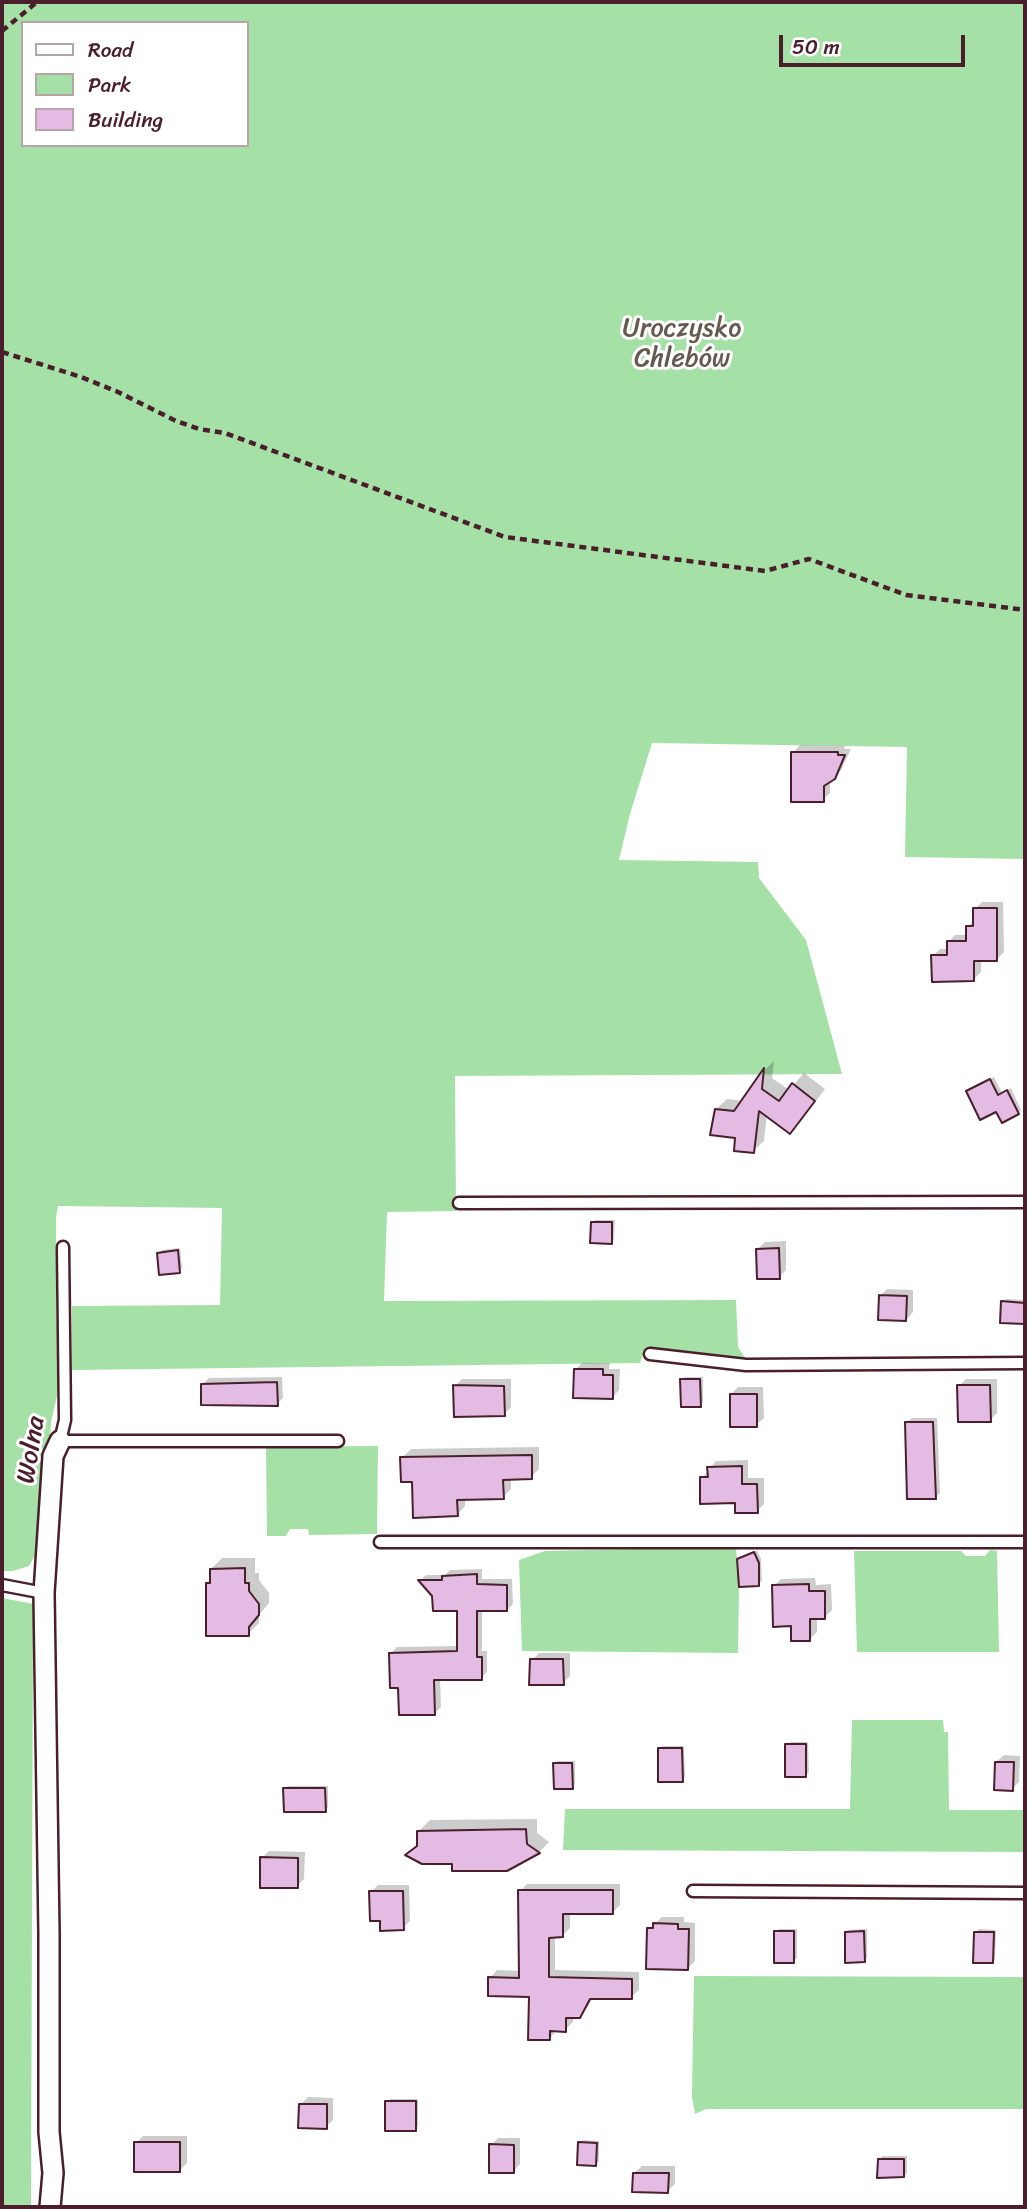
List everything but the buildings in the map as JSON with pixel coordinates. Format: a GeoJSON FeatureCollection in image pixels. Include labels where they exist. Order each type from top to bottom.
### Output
{"type":"FeatureCollection","features":[{"type":"Feature","properties":{"kind":"street","name":"Wolna"},"geometry":{"type":"LineString","coordinates":[[50,2207],[53,2173],[48,2132],[49,1934],[44,1593],[53,1456],[60,1441]]}},
{"type":"Feature","properties":{"kind":"lane"},"geometry":{"type":"LineString","coordinates":[[459,1203],[1025,1202]]}},
{"type":"Feature","properties":{"kind":"lane","name":"Wolna"},"geometry":{"type":"LineString","coordinates":[[60,1441],[65,1420],[63,1247]]}},
{"type":"Feature","properties":{"kind":"lane"},"geometry":{"type":"LineString","coordinates":[[650,1354],[746,1366],[1025,1363]]}},
{"type":"Feature","properties":{"kind":"lane"},"geometry":{"type":"LineString","coordinates":[[60,1441],[338,1441]]}},
{"type":"Feature","properties":{"kind":"lane"},"geometry":{"type":"LineString","coordinates":[[380,1542],[1025,1542]]}},
{"type":"Feature","properties":{"kind":"lane"},"geometry":{"type":"LineString","coordinates":[[2,1586],[44,1593]]}},
{"type":"Feature","properties":{"kind":"lane"},"geometry":{"type":"LineString","coordinates":[[693,1891],[1025,1893]]}},
{"type":"Feature","properties":{"kind":"path"},"geometry":{"type":"LineString","coordinates":[[2,31],[37,2]]}},
{"type":"Feature","properties":{"kind":"path"},"geometry":{"type":"LineString","coordinates":[[2,352],[81,377],[176,421],[198,429],[225,433],[505,537],[765,571],[809,559],[906,595],[1025,610]]}},
{"type":"Feature","properties":{"kind":"green space","name":"Uroczysko Chlebów"},"geometry":{"type":"Polygon","coordinates":[[[2,2],[1025,2],[1025,859],[905,857],[907,747],[652,743],[619,860],[758,862],[759,878],[806,940],[842,1074],[455,1076],[456,1211],[387,1212],[384,1301],[736,1300],[738,1347],[745,1358],[645,1349],[640,1363],[72,1370],[72,1306],[220,1305],[222,1208],[58,1206],[56,1310],[60,1383],[51,1422],[46,1505],[37,1552],[29,1566],[2,1571],[2,2]]]}},
{"type":"Feature","properties":{"kind":"green space"},"geometry":{"type":"Polygon","coordinates":[[[378,1446],[377,1534],[309,1535],[308,1529],[290,1529],[286,1536],[267,1536],[266,1447],[378,1446]]]}},
{"type":"Feature","properties":{"kind":"green space"},"geometry":{"type":"Polygon","coordinates":[[[736,1547],[739,1587],[738,1653],[522,1651],[519,1560],[545,1551],[736,1547]]]}},
{"type":"Feature","properties":{"kind":"green space"},"geometry":{"type":"Polygon","coordinates":[[[990,1550],[997,1551],[999,1652],[857,1652],[854,1551],[961,1551],[966,1556],[985,1556],[990,1550]]]}},
{"type":"Feature","properties":{"kind":"green space"},"geometry":{"type":"Polygon","coordinates":[[[2,1598],[34,1604],[31,2207],[2,2207],[2,1598]]]}},
{"type":"Feature","properties":{"kind":"green space"},"geometry":{"type":"Polygon","coordinates":[[[852,1720],[943,1720],[944,1732],[948,1732],[949,1810],[1025,1810],[1025,1852],[563,1850],[565,1809],[850,1809],[852,1720]]]}},
{"type":"Feature","properties":{"kind":"green space"},"geometry":{"type":"Polygon","coordinates":[[[694,1976],[1025,1977],[1025,2109],[706,2109],[695,2114],[692,2097],[694,1976]]]}}]}
